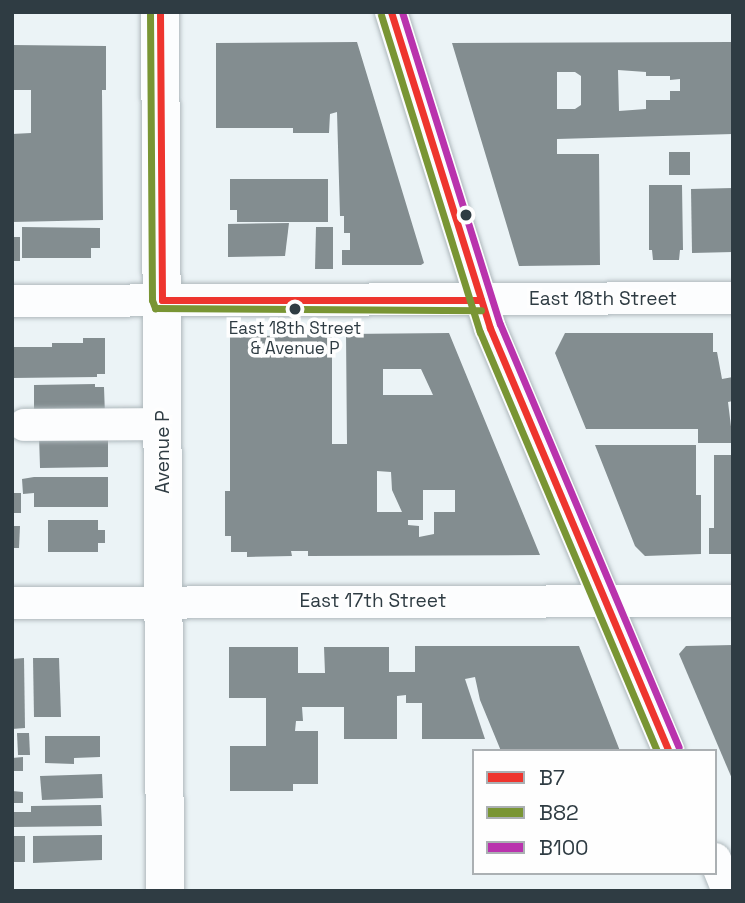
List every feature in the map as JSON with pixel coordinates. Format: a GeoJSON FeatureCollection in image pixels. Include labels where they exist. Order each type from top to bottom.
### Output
{"type":"FeatureCollection","features":[{"type":"Feature","properties":{"kind":"main road","name":"Avenue P"},"geometry":{"type":"LineString","coordinates":[[160,12],[165,891]]}},
{"type":"Feature","properties":{"kind":"street"},"geometry":{"type":"LineString","coordinates":[[391,12],[481,300],[669,749]]}},
{"type":"Feature","properties":{"kind":"street","name":"East 18th Street"},"geometry":{"type":"LineString","coordinates":[[12,301],[733,298]]}},
{"type":"Feature","properties":{"kind":"street"},"geometry":{"type":"LineString","coordinates":[[24,425],[163,424]]}},
{"type":"Feature","properties":{"kind":"street","name":"East 17th Street"},"geometry":{"type":"LineString","coordinates":[[12,603],[733,601]]}},
{"type":"Feature","properties":{"kind":"street"},"geometry":{"type":"LineString","coordinates":[[717,864],[729,891]]}},
{"type":"Feature","properties":{"kind":"building"},"geometry":{"type":"Polygon","coordinates":[[[357,42],[424,263],[421,265],[342,265],[342,250],[350,250],[350,233],[344,233],[344,216],[340,216],[337,112],[330,114],[329,133],[293,133],[293,128],[216,128],[216,43],[357,42]]]}},
{"type":"Feature","properties":{"kind":"building"},"geometry":{"type":"Polygon","coordinates":[[[733,42],[733,134],[557,139],[557,154],[599,154],[600,265],[519,266],[452,43],[733,42]],[[618,70],[619,111],[646,109],[646,100],[670,100],[670,91],[680,91],[680,79],[670,80],[670,76],[646,76],[646,72],[618,70]],[[557,72],[557,109],[575,109],[581,105],[581,76],[575,72],[557,72]]]}},
{"type":"Feature","properties":{"kind":"building"},"geometry":{"type":"Polygon","coordinates":[[[12,45],[106,46],[106,90],[102,90],[103,220],[12,222],[12,134],[31,133],[31,90],[12,90],[12,45]]]}},
{"type":"Feature","properties":{"kind":"building"},"geometry":{"type":"Polygon","coordinates":[[[669,152],[690,152],[690,175],[669,175],[669,152]]]}},
{"type":"Feature","properties":{"kind":"building"},"geometry":{"type":"Polygon","coordinates":[[[230,179],[328,179],[328,222],[237,222],[237,210],[230,210],[230,179]]]}},
{"type":"Feature","properties":{"kind":"building"},"geometry":{"type":"Polygon","coordinates":[[[649,185],[682,185],[683,250],[680,250],[679,260],[653,260],[652,250],[649,250],[649,185]]]}},
{"type":"Feature","properties":{"kind":"building"},"geometry":{"type":"Polygon","coordinates":[[[733,188],[733,252],[692,253],[691,189],[733,188]]]}},
{"type":"Feature","properties":{"kind":"building"},"geometry":{"type":"Polygon","coordinates":[[[289,223],[285,256],[228,257],[228,224],[289,223]]]}},
{"type":"Feature","properties":{"kind":"building"},"geometry":{"type":"Polygon","coordinates":[[[22,227],[100,228],[100,248],[91,248],[91,258],[22,258],[22,227]]]}},
{"type":"Feature","properties":{"kind":"building"},"geometry":{"type":"Polygon","coordinates":[[[316,227],[333,227],[333,269],[315,269],[316,227]]]}},
{"type":"Feature","properties":{"kind":"building"},"geometry":{"type":"Polygon","coordinates":[[[12,237],[20,237],[20,261],[12,261],[12,237]]]}},
{"type":"Feature","properties":{"kind":"building"},"geometry":{"type":"Polygon","coordinates":[[[449,333],[540,555],[308,556],[308,551],[291,551],[292,556],[247,557],[247,552],[231,552],[231,536],[225,536],[225,491],[230,491],[230,337],[332,334],[332,444],[347,444],[346,334],[449,333]],[[383,369],[383,395],[433,395],[421,369],[383,369]],[[377,471],[377,512],[402,512],[392,490],[391,472],[377,471]],[[423,490],[423,520],[408,520],[408,525],[419,526],[419,537],[434,534],[434,512],[455,512],[455,490],[423,490]]]}},
{"type":"Feature","properties":{"kind":"building"},"geometry":{"type":"Polygon","coordinates":[[[565,333],[713,333],[713,352],[717,352],[722,379],[733,377],[733,401],[728,402],[733,443],[698,443],[698,429],[586,429],[555,353],[565,333]]]}},
{"type":"Feature","properties":{"kind":"building"},"geometry":{"type":"Polygon","coordinates":[[[83,338],[105,338],[105,374],[97,374],[97,377],[12,378],[12,347],[52,347],[52,343],[83,343],[83,338]]]}},
{"type":"Feature","properties":{"kind":"building"},"geometry":{"type":"Polygon","coordinates":[[[95,384],[95,387],[104,387],[105,415],[34,416],[34,385],[95,384]]]}},
{"type":"Feature","properties":{"kind":"building"},"geometry":{"type":"Polygon","coordinates":[[[108,434],[108,467],[40,468],[39,435],[108,434]]]}},
{"type":"Feature","properties":{"kind":"building"},"geometry":{"type":"Polygon","coordinates":[[[595,445],[696,445],[696,495],[701,495],[701,554],[645,556],[635,546],[595,445]]]}},
{"type":"Feature","properties":{"kind":"building"},"geometry":{"type":"Polygon","coordinates":[[[714,455],[733,455],[733,554],[709,554],[709,528],[714,528],[714,455]]]}},
{"type":"Feature","properties":{"kind":"building"},"geometry":{"type":"Polygon","coordinates":[[[108,477],[108,507],[34,507],[34,493],[23,494],[22,479],[108,477]]]}},
{"type":"Feature","properties":{"kind":"building"},"geometry":{"type":"Polygon","coordinates":[[[12,493],[21,493],[21,513],[12,513],[12,493]]]}},
{"type":"Feature","properties":{"kind":"building"},"geometry":{"type":"Polygon","coordinates":[[[48,520],[98,520],[98,530],[105,530],[105,543],[98,543],[98,552],[48,552],[48,520]]]}},
{"type":"Feature","properties":{"kind":"building"},"geometry":{"type":"Polygon","coordinates":[[[12,526],[20,526],[19,548],[12,548],[12,526]]]}},
{"type":"Feature","properties":{"kind":"building"},"geometry":{"type":"Polygon","coordinates":[[[733,645],[733,781],[679,654],[686,646],[733,645]]]}},
{"type":"Feature","properties":{"kind":"building"},"geometry":{"type":"Polygon","coordinates":[[[415,646],[579,646],[619,749],[500,749],[480,700],[475,677],[465,679],[485,739],[422,739],[422,703],[406,703],[406,695],[397,696],[397,739],[344,739],[344,707],[302,707],[303,721],[296,721],[295,731],[318,731],[318,784],[293,784],[293,791],[230,791],[230,746],[266,746],[266,698],[229,698],[229,647],[298,647],[298,673],[325,673],[324,647],[389,647],[389,672],[415,672],[415,646]]]}},
{"type":"Feature","properties":{"kind":"building"},"geometry":{"type":"Polygon","coordinates":[[[24,658],[25,728],[12,729],[12,659],[24,658]]]}},
{"type":"Feature","properties":{"kind":"building"},"geometry":{"type":"Polygon","coordinates":[[[33,658],[59,658],[61,717],[34,717],[33,658]]]}},
{"type":"Feature","properties":{"kind":"building"},"geometry":{"type":"Polygon","coordinates":[[[17,733],[29,733],[30,755],[18,755],[17,733]]]}},
{"type":"Feature","properties":{"kind":"building"},"geometry":{"type":"Polygon","coordinates":[[[45,736],[100,736],[100,757],[74,758],[74,764],[45,763],[45,736]]]}},
{"type":"Feature","properties":{"kind":"building"},"geometry":{"type":"Polygon","coordinates":[[[23,757],[23,771],[12,771],[12,758],[23,757]]]}},
{"type":"Feature","properties":{"kind":"building"},"geometry":{"type":"Polygon","coordinates":[[[102,774],[103,798],[42,800],[40,776],[102,774]]]}},
{"type":"Feature","properties":{"kind":"building"},"geometry":{"type":"Polygon","coordinates":[[[12,791],[23,792],[23,803],[12,803],[12,791]]]}},
{"type":"Feature","properties":{"kind":"building"},"geometry":{"type":"Polygon","coordinates":[[[101,805],[102,826],[12,827],[12,812],[31,812],[31,806],[101,805]]]}},
{"type":"Feature","properties":{"kind":"building"},"geometry":{"type":"Polygon","coordinates":[[[102,835],[102,860],[33,863],[33,836],[102,835]]]}},
{"type":"Feature","properties":{"kind":"building"},"geometry":{"type":"Polygon","coordinates":[[[12,836],[25,836],[25,862],[12,862],[12,836]]]}},
{"type":"Feature","properties":{"kind":"transit line","name":"B82"},"geometry":{"type":"LineString","coordinates":[[150,12],[152,300],[155,308],[481,310]]}},
{"type":"Feature","properties":{"kind":"transit line","name":"B7"},"geometry":{"type":"LineString","coordinates":[[160,12],[162,300],[481,300]]}},
{"type":"Feature","properties":{"kind":"transit line","name":"B7"},"geometry":{"type":"LineString","coordinates":[[391,12],[490,328],[668,749]]}},
{"type":"Feature","properties":{"kind":"transit line","name":"B100"},"geometry":{"type":"LineString","coordinates":[[402,12],[500,324],[679,747]]}},
{"type":"Feature","properties":{"kind":"transit line","name":"B82"},"geometry":{"type":"LineString","coordinates":[[381,15],[480,332],[656,749]]}},
{"type":"Feature","properties":{"kind":"place","name":"East 18th Street & Avenue P"},"geometry":{"type":"Point","coordinates":[295,309]}}]}
